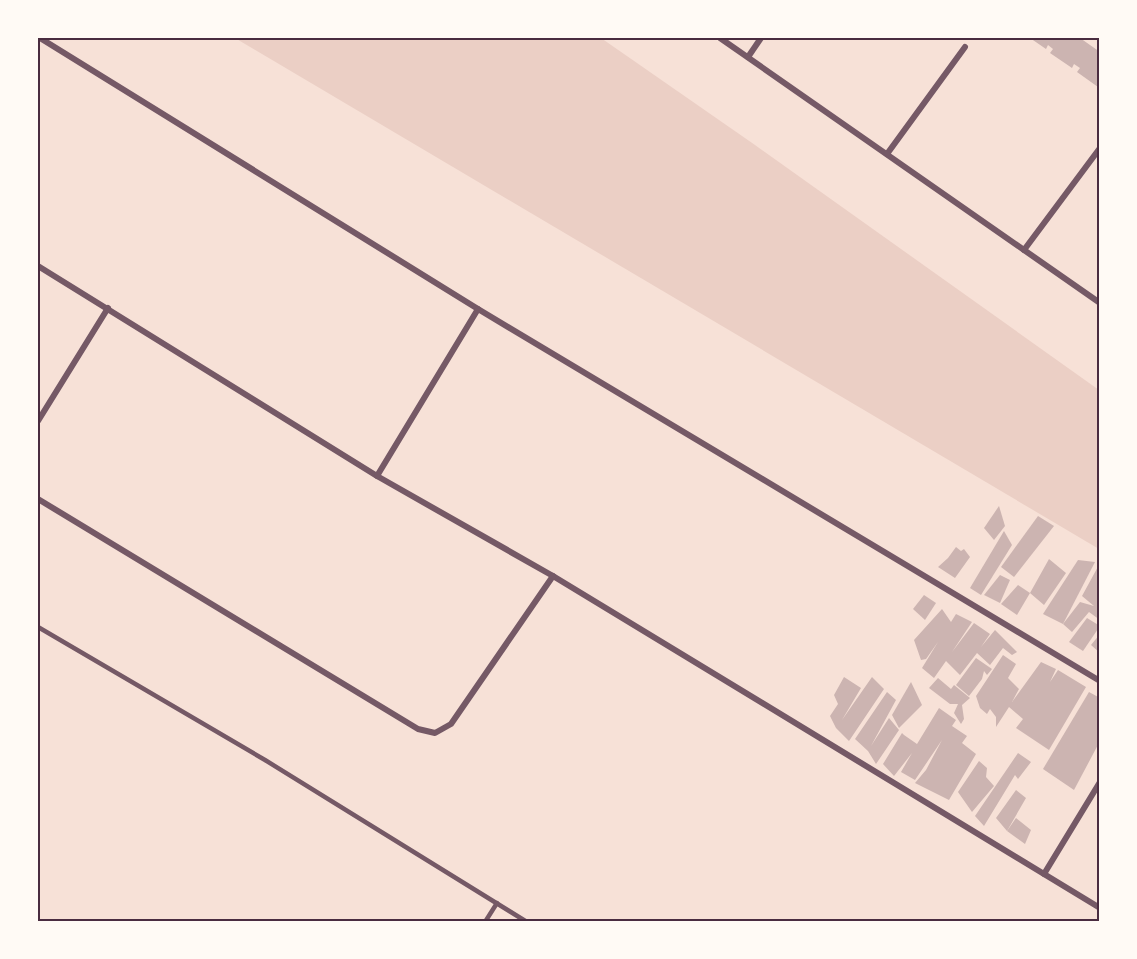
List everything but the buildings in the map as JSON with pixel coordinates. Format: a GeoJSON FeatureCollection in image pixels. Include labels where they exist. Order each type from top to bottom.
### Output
{"type":"FeatureCollection","features":[{"type":"Feature","properties":{"kind":"street"},"geometry":{"type":"LineString","coordinates":[[40,38],[478,309],[1100,681]]}},
{"type":"Feature","properties":{"kind":"street"},"geometry":{"type":"LineString","coordinates":[[720,38],[1100,303]]}},
{"type":"Feature","properties":{"kind":"street"},"geometry":{"type":"LineString","coordinates":[[747,57],[761,38]]}},
{"type":"Feature","properties":{"kind":"street"},"geometry":{"type":"LineString","coordinates":[[887,154],[965,46]]}},
{"type":"Feature","properties":{"kind":"street"},"geometry":{"type":"LineString","coordinates":[[1024,250],[1100,148]]}},
{"type":"Feature","properties":{"kind":"street"},"geometry":{"type":"LineString","coordinates":[[38,266],[378,476],[553,576],[1100,908]]}},
{"type":"Feature","properties":{"kind":"street"},"geometry":{"type":"LineString","coordinates":[[38,421],[108,308]]}},
{"type":"Feature","properties":{"kind":"street"},"geometry":{"type":"LineString","coordinates":[[378,476],[478,309]]}},
{"type":"Feature","properties":{"kind":"street"},"geometry":{"type":"LineString","coordinates":[[38,499],[418,729],[435,732],[451,724],[553,576]]}},
{"type":"Feature","properties":{"kind":"street"},"geometry":{"type":"LineString","coordinates":[[1044,874],[1100,782]]}},
{"type":"Feature","properties":{"kind":"lane"},"geometry":{"type":"LineString","coordinates":[[38,627],[265,760],[527,921]]}},
{"type":"Feature","properties":{"kind":"lane"},"geometry":{"type":"LineString","coordinates":[[485,921],[497,903]]}},
{"type":"Feature","properties":{"kind":"shaded area"},"geometry":{"type":"Polygon","coordinates":[[[235,38],[601,38],[1099,390],[1099,549],[235,38]]]}}]}
